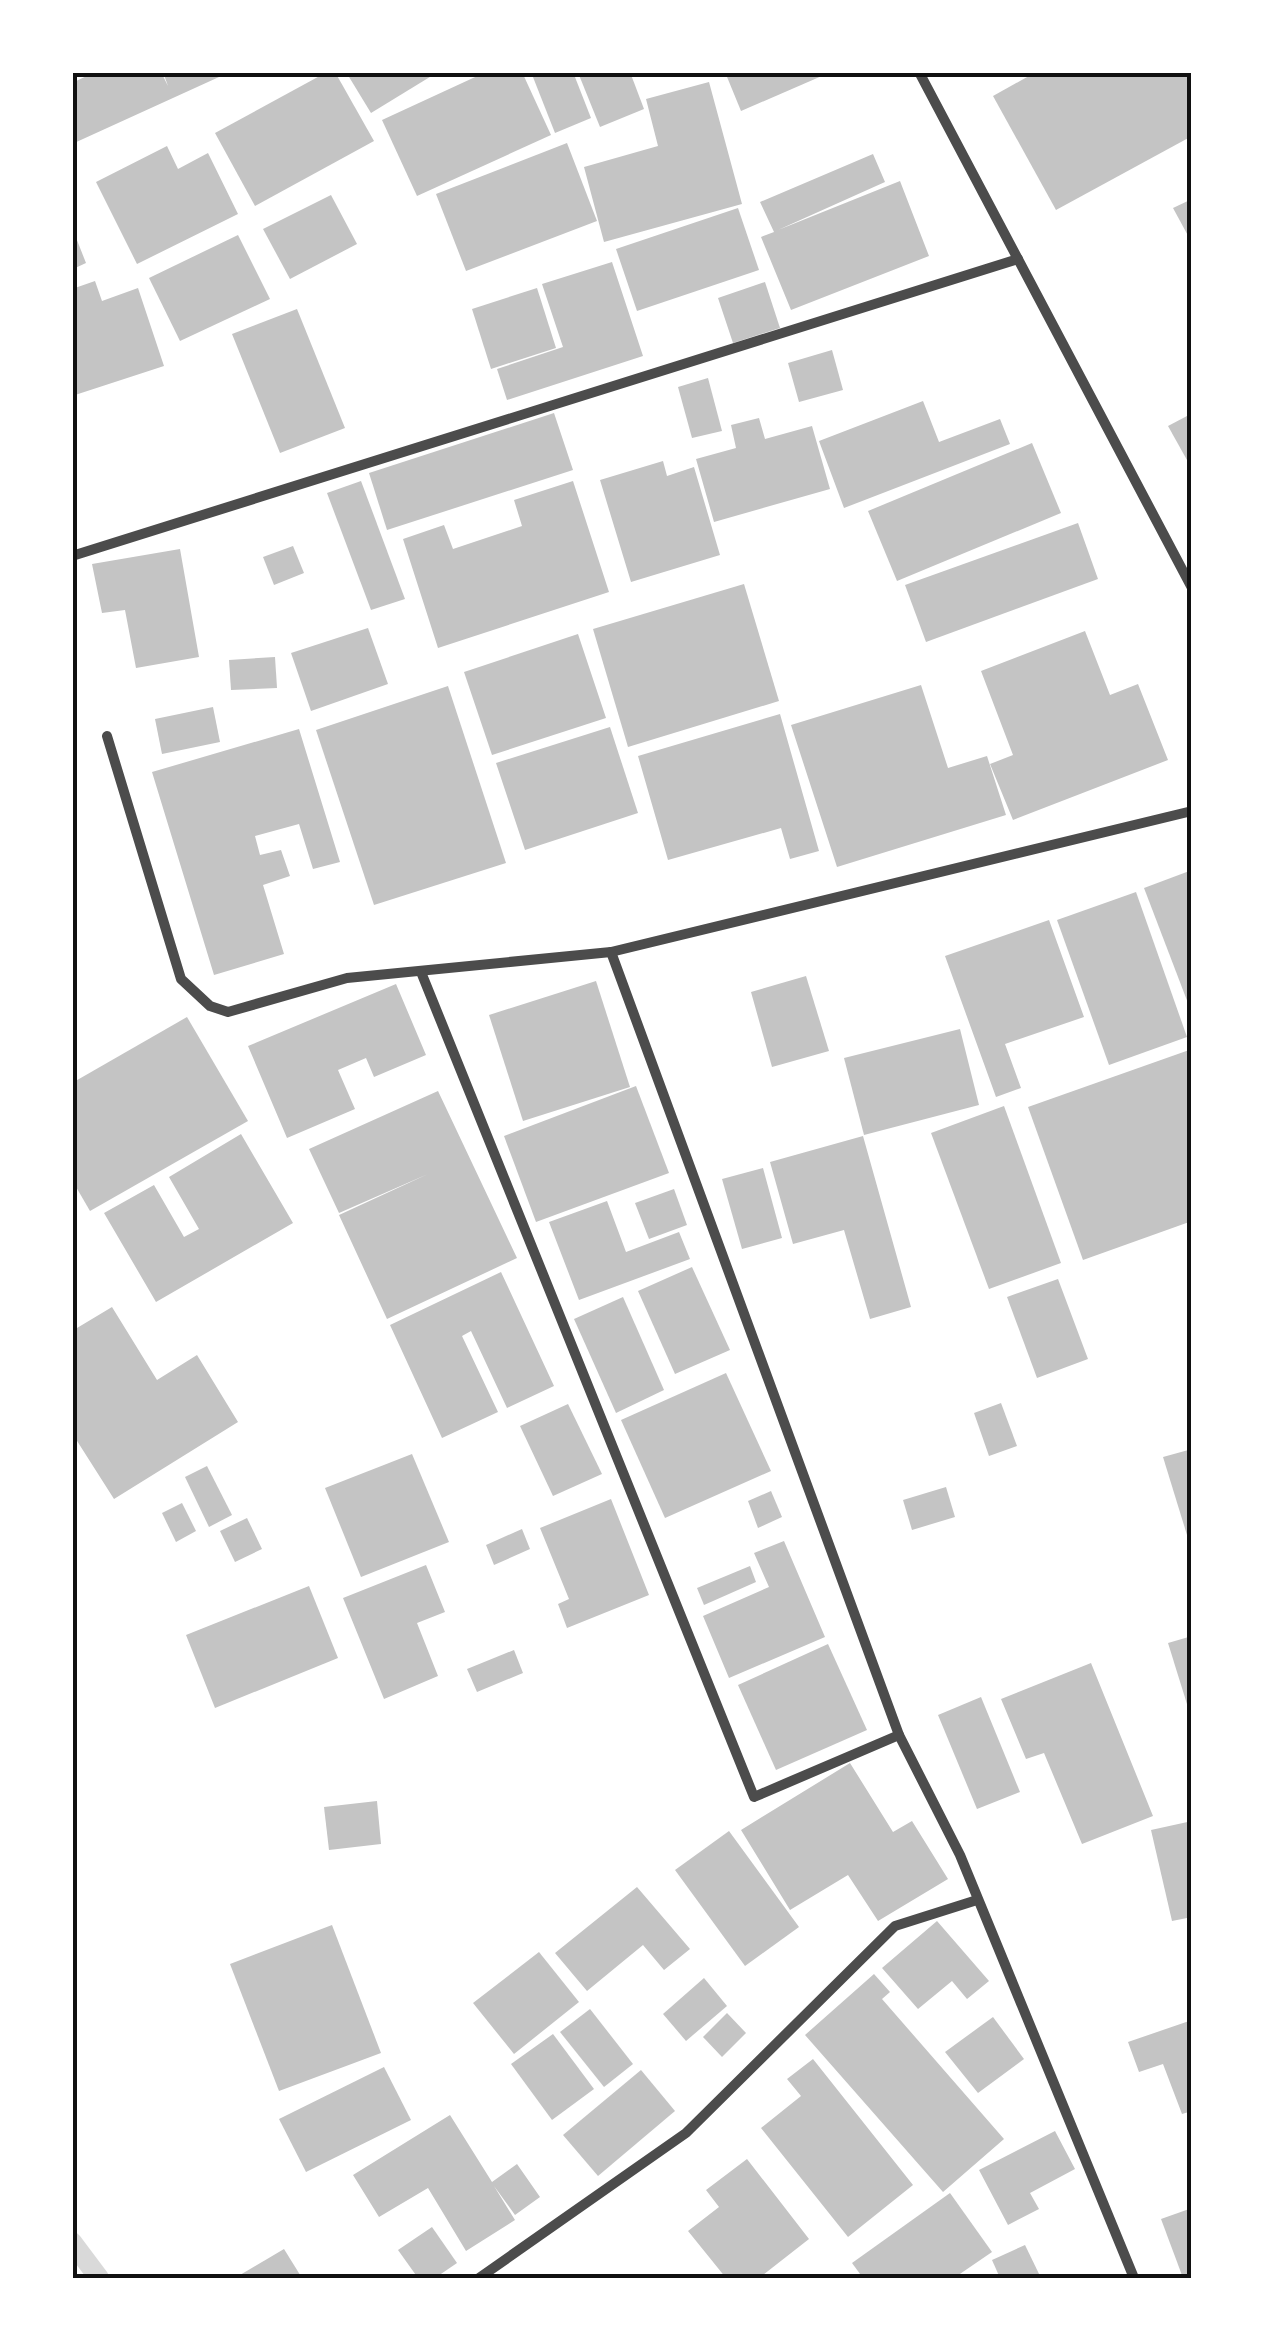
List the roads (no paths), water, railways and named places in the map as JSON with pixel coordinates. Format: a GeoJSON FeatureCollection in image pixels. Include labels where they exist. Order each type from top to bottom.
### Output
{"type":"FeatureCollection","features":[{"type":"Feature","properties":{"kind":"street"},"geometry":{"type":"LineString","coordinates":[[919,72],[1192,588]]}},
{"type":"Feature","properties":{"kind":"street"},"geometry":{"type":"LineString","coordinates":[[72,556],[1018,259]]}},
{"type":"Feature","properties":{"kind":"street"},"geometry":{"type":"LineString","coordinates":[[107,736],[181,979],[210,1006],[228,1012],[347,978],[611,952],[1192,811]]}},
{"type":"Feature","properties":{"kind":"street"},"geometry":{"type":"LineString","coordinates":[[611,952],[898,1735],[960,1855],[1134,2278]]}},
{"type":"Feature","properties":{"kind":"street"},"geometry":{"type":"LineString","coordinates":[[422,972],[754,1797],[898,1735]]}},
{"type":"Feature","properties":{"kind":"street"},"geometry":{"type":"LineString","coordinates":[[479,2278],[686,2133],[895,1926],[977,1900]]}},
{"type":"Feature","properties":{"kind":"waterway"},"geometry":{"type":"LineString","coordinates":[[72,2242],[99,2278]]}}]}
